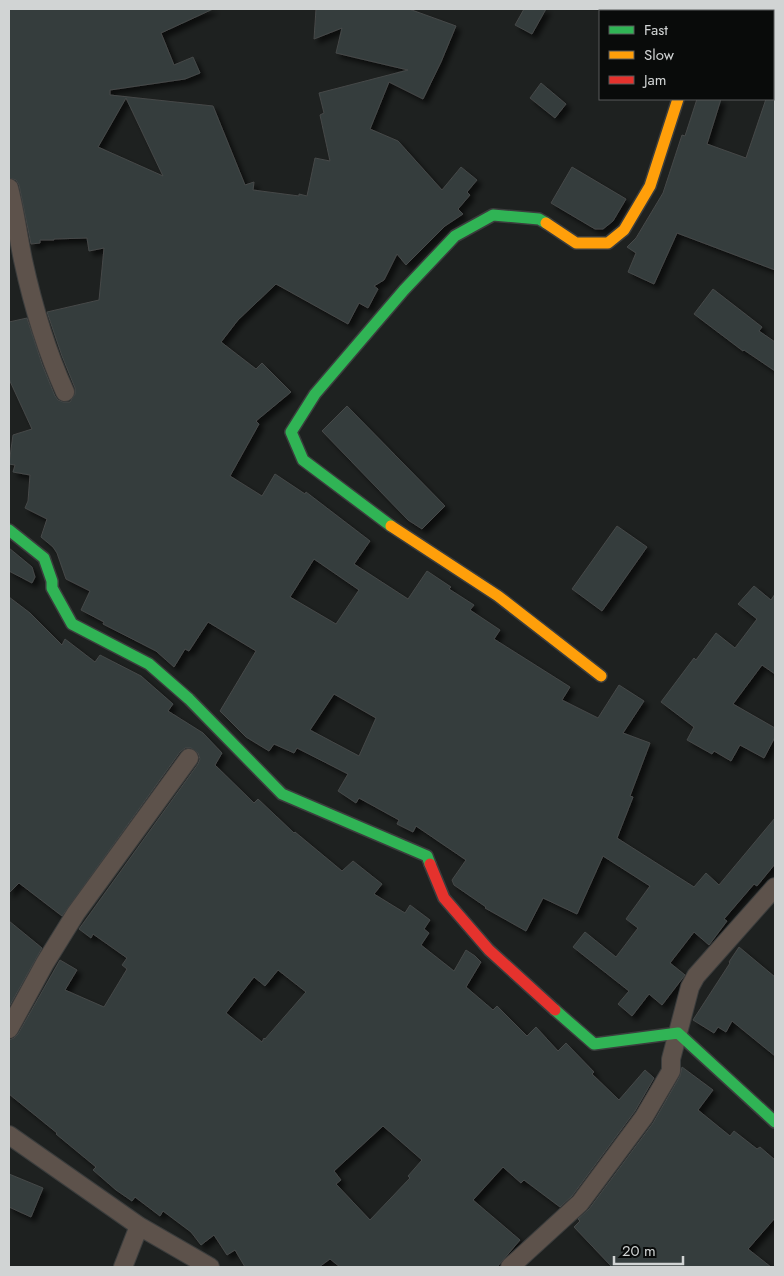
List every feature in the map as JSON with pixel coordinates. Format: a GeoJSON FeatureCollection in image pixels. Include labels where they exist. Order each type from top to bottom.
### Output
{"type":"FeatureCollection","features":[{"type":"Feature","properties":{"kind":"street"},"geometry":{"type":"LineString","coordinates":[[601,676],[498,596],[382,520],[303,460],[291,432],[315,394],[404,290],[455,236],[493,215],[539,219],[576,243],[608,243],[616,238],[624,230],[650,186],[678,100]]}},
{"type":"Feature","properties":{"kind":"street"},"geometry":{"type":"LineString","coordinates":[[9,188],[23,261],[42,333],[65,392]]}},
{"type":"Feature","properties":{"kind":"street"},"geometry":{"type":"LineString","coordinates":[[9,530],[44,558],[52,581],[52,588],[72,624],[149,664],[189,699],[282,794],[427,856],[444,898],[489,950],[594,1044],[678,1033],[775,1122]]}},
{"type":"Feature","properties":{"kind":"street"},"geometry":{"type":"LineString","coordinates":[[9,1029],[45,962],[76,913],[189,758]]}},
{"type":"Feature","properties":{"kind":"street"},"geometry":{"type":"LineString","coordinates":[[510,1267],[580,1203],[644,1117],[671,1070],[671,1060],[690,987],[696,976],[775,887]]}},
{"type":"Feature","properties":{"kind":"street"},"geometry":{"type":"LineString","coordinates":[[9,1135],[139,1226],[210,1267]]}},
{"type":"Feature","properties":{"kind":"street"},"geometry":{"type":"LineString","coordinates":[[123,1267],[139,1226]]}},
{"type":"Feature","properties":{"kind":"building"},"geometry":{"type":"Polygon","coordinates":[[[9,9],[213,9],[161,33],[174,65],[193,57],[200,73],[185,79],[110,90],[110,95],[213,106],[245,185],[254,182],[253,190],[299,196],[299,194],[307,196],[315,158],[330,161],[320,115],[324,113],[319,93],[408,70],[336,53],[342,28],[314,39],[316,9],[409,9],[456,26],[423,99],[389,82],[370,129],[398,141],[442,190],[461,167],[477,180],[467,192],[470,195],[458,209],[463,214],[445,226],[406,265],[397,254],[384,280],[374,286],[378,289],[368,308],[359,303],[348,324],[276,284],[238,320],[221,342],[256,369],[262,363],[291,392],[256,421],[259,424],[230,476],[262,496],[275,474],[305,494],[306,492],[370,541],[354,564],[408,599],[427,571],[451,587],[449,589],[474,605],[470,610],[500,630],[494,639],[570,687],[562,700],[598,718],[619,685],[644,701],[623,733],[650,743],[630,796],[633,797],[617,838],[694,887],[706,873],[719,885],[775,818],[775,864],[757,886],[754,884],[724,919],[727,921],[709,945],[694,932],[670,963],[685,975],[662,1005],[649,994],[632,1016],[618,1004],[629,991],[573,947],[585,932],[616,957],[638,928],[626,919],[650,886],[603,856],[577,914],[543,898],[526,931],[485,908],[454,885],[452,880],[466,860],[416,826],[413,832],[397,824],[399,820],[359,798],[356,803],[338,791],[348,774],[297,748],[294,753],[274,744],[269,751],[246,737],[220,711],[256,651],[208,622],[189,651],[185,649],[174,667],[156,651],[103,624],[104,622],[81,610],[90,591],[66,579],[57,553],[41,537],[47,519],[25,508],[28,501],[30,475],[13,472],[15,465],[9,464],[13,435],[32,429],[9,379],[9,322],[27,318],[55,396],[63,402],[70,402],[75,394],[75,388],[47,312],[99,300],[104,248],[89,251],[87,238],[40,240],[40,243],[31,244],[19,185],[16,180],[9,178],[9,9]],[[126,98],[98,147],[163,176],[126,98]],[[314,559],[290,597],[336,624],[359,590],[314,559]],[[334,694],[310,730],[359,756],[376,718],[334,694]]]}},
{"type":"Feature","properties":{"kind":"building"},"geometry":{"type":"Polygon","coordinates":[[[524,9],[546,9],[532,34],[515,25],[524,9]]]}},
{"type":"Feature","properties":{"kind":"building"},"geometry":{"type":"Polygon","coordinates":[[[775,82],[775,270],[677,233],[654,284],[628,272],[636,253],[627,247],[636,238],[663,193],[682,135],[685,136],[697,100],[721,100],[707,144],[746,158],[766,100],[774,100],[775,82]]]}},
{"type":"Feature","properties":{"kind":"building"},"geometry":{"type":"Polygon","coordinates":[[[541,83],[566,104],[555,118],[530,98],[541,83]]]}},
{"type":"Feature","properties":{"kind":"building"},"geometry":{"type":"Polygon","coordinates":[[[572,167],[626,199],[613,221],[603,229],[595,229],[551,203],[572,167]]]}},
{"type":"Feature","properties":{"kind":"building"},"geometry":{"type":"Polygon","coordinates":[[[713,289],[762,327],[759,331],[775,342],[775,371],[743,351],[694,314],[713,289]]]}},
{"type":"Feature","properties":{"kind":"building"},"geometry":{"type":"Polygon","coordinates":[[[347,406],[445,506],[422,529],[408,520],[322,431],[347,406]]]}},
{"type":"Feature","properties":{"kind":"building"},"geometry":{"type":"Polygon","coordinates":[[[617,526],[647,547],[602,611],[572,589],[617,526]]]}},
{"type":"Feature","properties":{"kind":"building"},"geometry":{"type":"Polygon","coordinates":[[[9,548],[32,567],[35,577],[32,583],[9,571],[9,548]]]}},
{"type":"Feature","properties":{"kind":"building"},"geometry":{"type":"Polygon","coordinates":[[[754,586],[771,600],[775,594],[775,674],[762,665],[733,704],[775,728],[775,737],[764,758],[740,745],[731,761],[714,751],[712,754],[687,740],[694,727],[661,702],[694,658],[696,660],[716,633],[735,648],[757,619],[738,604],[754,586]]]}},
{"type":"Feature","properties":{"kind":"building"},"geometry":{"type":"Polygon","coordinates":[[[9,597],[30,613],[62,645],[65,639],[95,662],[100,655],[141,676],[173,704],[168,711],[203,733],[222,753],[215,765],[254,803],[258,799],[294,833],[342,871],[353,861],[382,884],[374,894],[405,913],[410,905],[430,920],[424,929],[429,933],[421,945],[454,971],[466,950],[475,956],[481,962],[466,987],[493,1010],[497,1006],[527,1036],[536,1027],[558,1051],[566,1043],[594,1072],[592,1074],[619,1100],[645,1070],[654,1078],[635,1111],[572,1196],[560,1207],[524,1180],[521,1183],[503,1167],[473,1200],[520,1240],[497,1267],[340,1267],[330,1259],[319,1267],[245,1267],[235,1250],[227,1255],[214,1235],[201,1245],[191,1232],[163,1211],[160,1216],[135,1197],[132,1201],[116,1190],[93,1170],[96,1167],[9,1094],[9,1040],[18,1034],[60,960],[77,970],[65,990],[104,1007],[127,969],[122,965],[127,958],[93,934],[91,938],[79,929],[198,764],[200,759],[198,753],[191,748],[185,748],[180,752],[62,916],[19,883],[9,893],[9,597]],[[278,970],[265,986],[254,977],[226,1013],[262,1042],[306,992],[278,970]],[[383,1126],[334,1171],[341,1180],[336,1184],[370,1220],[410,1178],[408,1176],[422,1160],[383,1126]]]}},
{"type":"Feature","properties":{"kind":"building"},"geometry":{"type":"Polygon","coordinates":[[[9,921],[42,948],[9,1007],[9,921]]]}},
{"type":"Feature","properties":{"kind":"building"},"geometry":{"type":"Polygon","coordinates":[[[739,947],[775,977],[775,1056],[732,1021],[726,1032],[718,1027],[714,1033],[693,1020],[739,947]]]}},
{"type":"Feature","properties":{"kind":"building"},"geometry":{"type":"Polygon","coordinates":[[[682,1067],[713,1090],[698,1110],[730,1136],[734,1131],[757,1149],[760,1147],[775,1160],[775,1218],[748,1249],[771,1267],[612,1267],[574,1227],[580,1221],[578,1219],[589,1209],[653,1123],[680,1076],[682,1067]]]}},
{"type":"Feature","properties":{"kind":"building"},"geometry":{"type":"Polygon","coordinates":[[[9,1174],[43,1188],[31,1217],[9,1207],[9,1174]]]}},
{"type":"Feature","properties":{"kind":"traffic: fast"},"geometry":{"type":"LineString","coordinates":[[391,526],[303,460],[291,432],[315,394],[404,290],[455,236],[493,215],[539,219],[546,223]]}},
{"type":"Feature","properties":{"kind":"traffic: fast"},"geometry":{"type":"LineString","coordinates":[[9,530],[44,558],[52,581],[52,588],[72,624],[149,664],[189,699],[282,794],[427,856],[430,864]]}},
{"type":"Feature","properties":{"kind":"traffic: fast"},"geometry":{"type":"LineString","coordinates":[[555,1010],[594,1044],[678,1033],[775,1122]]}},
{"type":"Feature","properties":{"kind":"traffic: slow"},"geometry":{"type":"LineString","coordinates":[[546,223],[576,243],[608,243],[624,230],[650,186],[678,100]]}},
{"type":"Feature","properties":{"kind":"traffic: slow"},"geometry":{"type":"LineString","coordinates":[[391,526],[498,596],[601,676]]}},
{"type":"Feature","properties":{"kind":"traffic: jam"},"geometry":{"type":"LineString","coordinates":[[430,864],[444,898],[489,950],[555,1010]]}}]}
